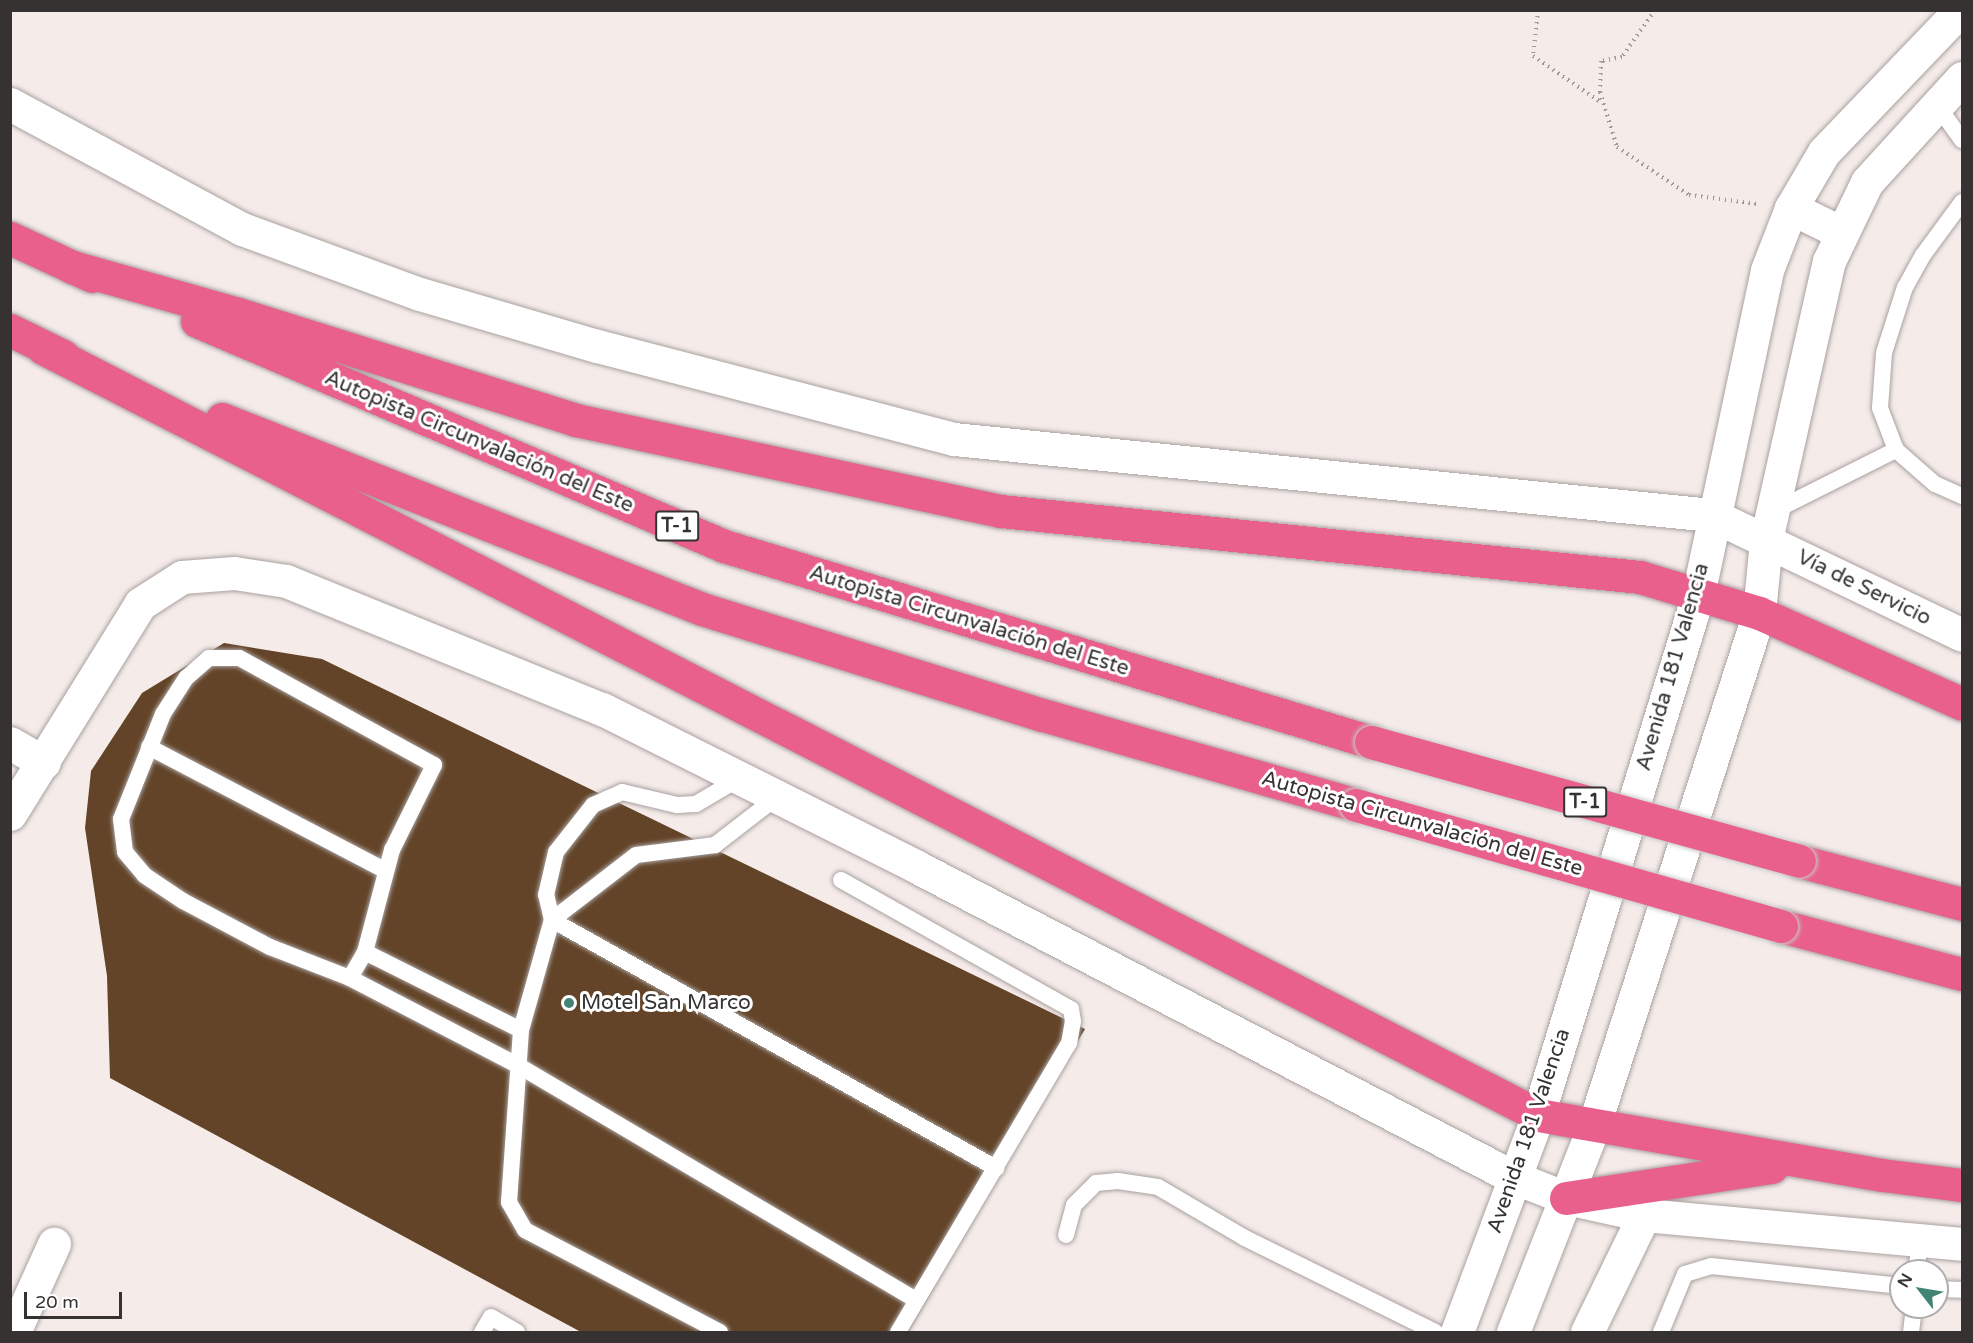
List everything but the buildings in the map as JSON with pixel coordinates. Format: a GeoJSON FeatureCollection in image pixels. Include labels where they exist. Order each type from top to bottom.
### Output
{"type":"FeatureCollection","features":[{"type":"Feature","properties":{"kind":"highway","name":"Autopista Circunvalación del Este"},"geometry":{"type":"LineString","coordinates":[[10,237],[72,267],[724,546],[1371,742],[1962,904]]}},
{"type":"Feature","properties":{"kind":"highway"},"geometry":{"type":"LineString","coordinates":[[72,267],[238,314],[576,420],[1001,511],[1640,577],[1759,613],[1962,704]]}},
{"type":"Feature","properties":{"kind":"highway","name":"Autopista Circunvalación del Este"},"geometry":{"type":"LineString","coordinates":[[10,330],[43,348],[702,609],[1043,716],[1781,926],[1962,974]]}},
{"type":"Feature","properties":{"kind":"highway"},"geometry":{"type":"LineString","coordinates":[[43,348],[1538,1115],[1810,1163],[1962,1185]]}},
{"type":"Feature","properties":{"kind":"highway"},"geometry":{"type":"LineString","coordinates":[[1566,1198],[1707,1174],[1810,1163]]}},
{"type":"Feature","properties":{"kind":"street","name":"Avenida 181 Valencia"},"geometry":{"type":"LineString","coordinates":[[1457,1332],[1538,1115],[1698,595],[1712,515],[1767,270],[1791,208],[1824,152],[1960,10]]}},
{"type":"Feature","properties":{"kind":"street"},"geometry":{"type":"LineString","coordinates":[[1513,1332],[1594,1125],[1759,613],[1769,526],[1828,261],[1840,232],[1868,182],[1962,78]]}},
{"type":"Feature","properties":{"kind":"street","name":"Vía de Servicio"},"geometry":{"type":"LineString","coordinates":[[10,104],[242,229],[420,294],[597,346],[954,439],[1712,515],[1769,526],[1962,635]]}},
{"type":"Feature","properties":{"kind":"street"},"geometry":{"type":"LineString","coordinates":[[1791,208],[1840,232]]}},
{"type":"Feature","properties":{"kind":"street"},"geometry":{"type":"LineString","coordinates":[[10,814],[44,764],[140,604],[182,577],[234,573],[286,581],[381,617],[602,709],[1513,1177],[1566,1198],[1644,1215],[1918,1256],[1962,1244]]}},
{"type":"Feature","properties":{"kind":"street"},"geometry":{"type":"LineString","coordinates":[[10,743],[44,764]]}},
{"type":"Feature","properties":{"kind":"street"},"geometry":{"type":"LineString","coordinates":[[1587,1332],[1644,1215]]}},
{"type":"Feature","properties":{"kind":"street"},"geometry":{"type":"LineString","coordinates":[[14,1332],[54,1244]]}},
{"type":"Feature","properties":{"kind":"lane"},"geometry":{"type":"LineString","coordinates":[[1938,105],[1962,140]]}},
{"type":"Feature","properties":{"kind":"lane"},"geometry":{"type":"LineString","coordinates":[[1962,202],[1923,255],[1905,287],[1884,353],[1880,408],[1896,450],[1935,484],[1962,496]]}},
{"type":"Feature","properties":{"kind":"lane"},"geometry":{"type":"LineString","coordinates":[[1769,526],[1896,450]]}},
{"type":"Feature","properties":{"kind":"lane"},"geometry":{"type":"LineString","coordinates":[[350,978],[365,952],[392,850],[434,765],[239,658],[209,658],[186,678],[163,714],[122,819],[125,852],[144,874],[183,901],[270,947],[350,978],[519,1066],[916,1300]]}},
{"type":"Feature","properties":{"kind":"lane"},"geometry":{"type":"LineString","coordinates":[[149,747],[386,871]]}},
{"type":"Feature","properties":{"kind":"lane"},"geometry":{"type":"LineString","coordinates":[[720,1332],[525,1230],[509,1203],[521,1030],[552,920],[546,895],[556,852],[593,804],[622,792],[677,805],[696,804],[740,778]]}},
{"type":"Feature","properties":{"kind":"lane"},"geometry":{"type":"LineString","coordinates":[[552,920],[636,855],[715,845],[777,797]]}},
{"type":"Feature","properties":{"kind":"lane"},"geometry":{"type":"LineString","coordinates":[[841,880],[1071,1010],[1073,1021],[1069,1043],[898,1332]]}},
{"type":"Feature","properties":{"kind":"lane"},"geometry":{"type":"LineString","coordinates":[[552,920],[996,1168]]}},
{"type":"Feature","properties":{"kind":"lane"},"geometry":{"type":"LineString","coordinates":[[365,952],[521,1030]]}},
{"type":"Feature","properties":{"kind":"lane"},"geometry":{"type":"LineString","coordinates":[[1066,1235],[1074,1205],[1095,1183],[1118,1181],[1158,1187],[1245,1238],[1435,1332]]}},
{"type":"Feature","properties":{"kind":"lane"},"geometry":{"type":"LineString","coordinates":[[1661,1332],[1685,1274],[1711,1266],[1889,1285]]}},
{"type":"Feature","properties":{"kind":"lane"},"geometry":{"type":"LineString","coordinates":[[482,1332],[491,1317],[517,1332]]}},
{"type":"Feature","properties":{"kind":"path"},"geometry":{"type":"LineString","coordinates":[[1538,10],[1533,56],[1603,104]]}},
{"type":"Feature","properties":{"kind":"path"},"geometry":{"type":"LineString","coordinates":[[1656,10],[1622,57],[1601,60],[1603,104],[1617,147],[1689,195],[1791,208]]}},
{"type":"Feature","properties":{"kind":"place","name":"Motel San Marco"},"geometry":{"type":"Point","coordinates":[569,1003]}}]}
